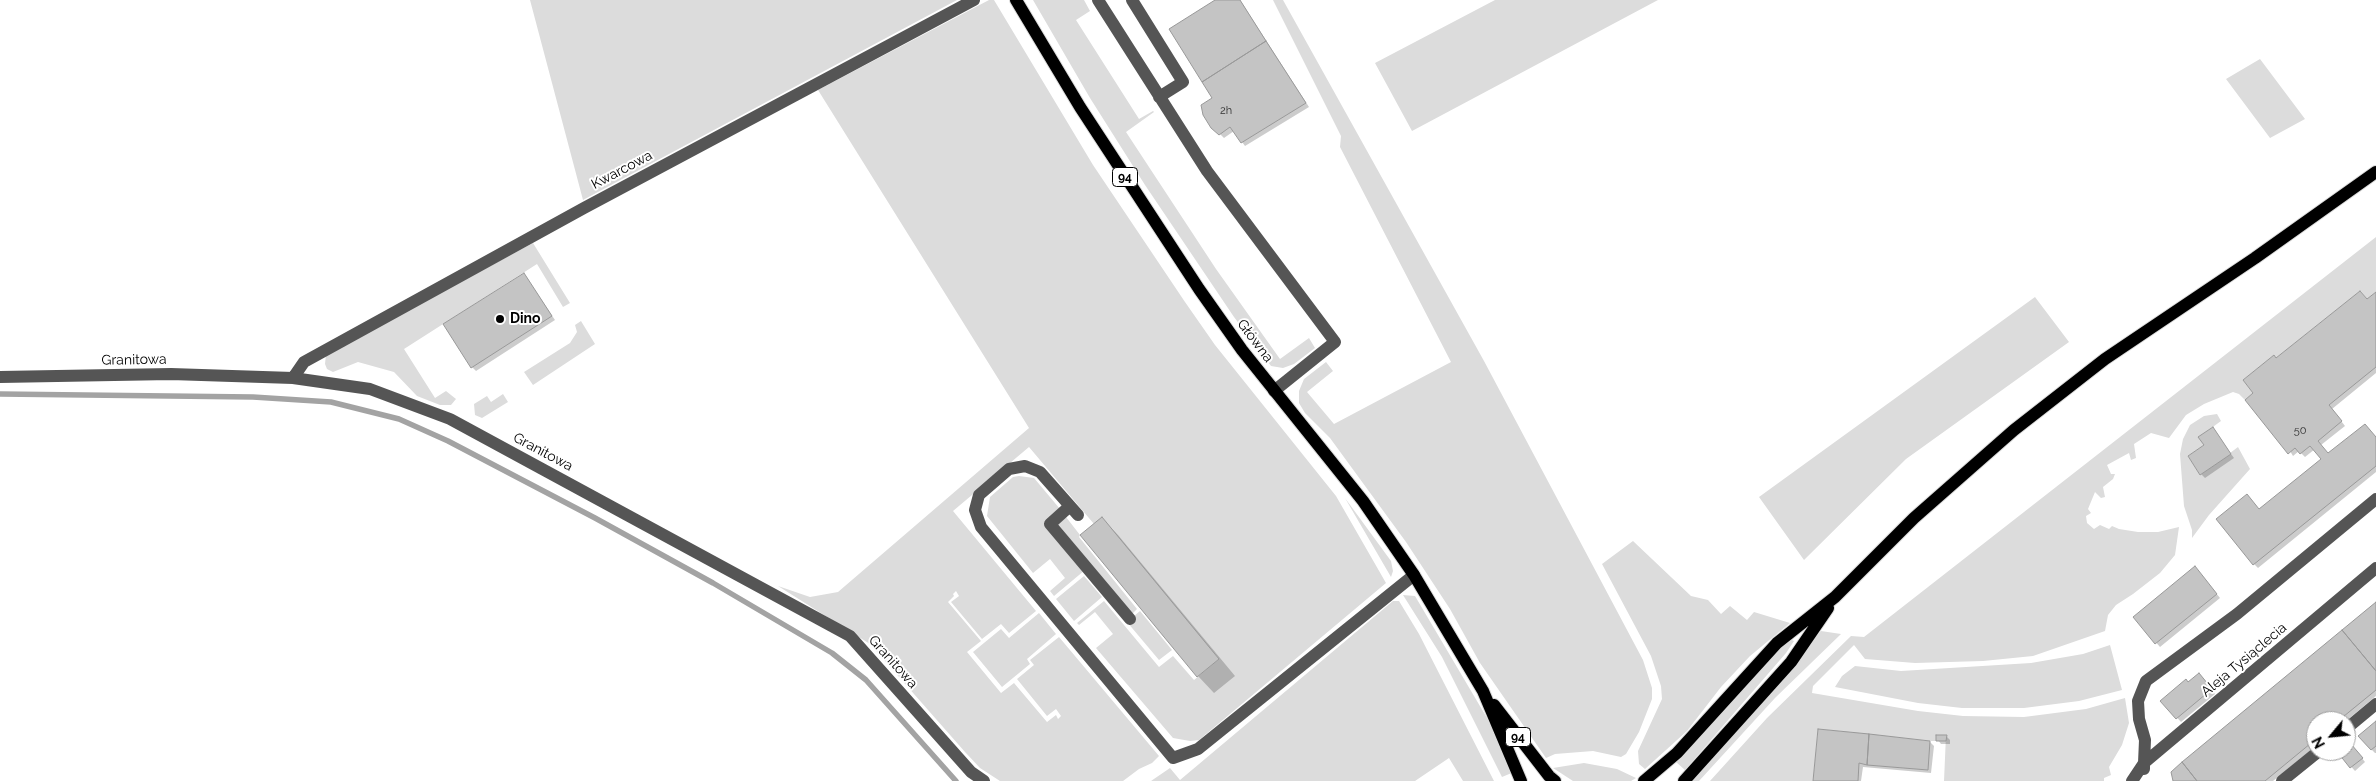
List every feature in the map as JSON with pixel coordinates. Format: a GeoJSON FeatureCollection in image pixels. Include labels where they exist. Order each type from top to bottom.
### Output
{"type":"FeatureCollection","features":[{"type":"Feature","properties":{"kind":"main road","name":"Główna"},"geometry":{"type":"LineString","coordinates":[[1016,0],[1080,107],[1173,250],[1242,350],[1363,501],[1414,575],[1483,691],[1541,767],[1555,781]]}},
{"type":"Feature","properties":{"kind":"main road"},"geometry":{"type":"LineString","coordinates":[[1644,781],[1677,753],[1777,643],[1835,597],[1914,518],[2059,392],[2255,258],[2376,172]]}},
{"type":"Feature","properties":{"kind":"main road"},"geometry":{"type":"LineString","coordinates":[[1684,781],[1791,662],[1835,597]]}},
{"type":"Feature","properties":{"kind":"main road","name":"Główna"},"geometry":{"type":"LineString","coordinates":[[1483,691],[1521,781]]}},
{"type":"Feature","properties":{"kind":"street","name":"Kwarcowa"},"geometry":{"type":"LineString","coordinates":[[293,378],[304,362],[313,357],[584,208],[974,0]]}},
{"type":"Feature","properties":{"kind":"street"},"geometry":{"type":"LineString","coordinates":[[1098,0],[1207,172],[1335,342],[1274,391]]}},
{"type":"Feature","properties":{"kind":"street"},"geometry":{"type":"LineString","coordinates":[[1132,0],[1183,82],[1159,97]]}},
{"type":"Feature","properties":{"kind":"street","name":"Granitowa"},"geometry":{"type":"LineString","coordinates":[[0,376],[171,374],[293,378],[370,389],[450,419],[850,636],[971,772],[984,781]]}},
{"type":"Feature","properties":{"kind":"street"},"geometry":{"type":"LineString","coordinates":[[1130,619],[1050,524],[1074,511],[1040,472],[1026,466],[1010,469],[978,495],[975,510],[981,527],[1173,758],[1198,750],[1414,575]]}},
{"type":"Feature","properties":{"kind":"street"},"geometry":{"type":"LineString","coordinates":[[2142,781],[2145,740],[2139,719],[2138,701],[2146,681],[2237,614],[2376,499]]}},
{"type":"Feature","properties":{"kind":"street","name":"Aleja Tysiąclecia"},"geometry":{"type":"LineString","coordinates":[[2132,781],[2144,763],[2376,568]]}},
{"type":"Feature","properties":{"kind":"street"},"geometry":{"type":"LineString","coordinates":[[2356,721],[2376,704]]}},
{"type":"Feature","properties":{"kind":"street"},"geometry":{"type":"LineString","coordinates":[[2282,781],[2307,761]]}},
{"type":"Feature","properties":{"kind":"shaded area"},"geometry":{"type":"Polygon","coordinates":[[[530,0],[957,0],[583,200],[530,0]]]}},
{"type":"Feature","properties":{"kind":"shaded area"},"geometry":{"type":"Polygon","coordinates":[[[989,0],[994,0],[1093,165],[1185,302],[1215,345],[1336,496],[1386,583],[1199,740],[1190,741],[1173,738],[1096,648],[1113,634],[1095,612],[1079,625],[1077,623],[1104,601],[1159,667],[1173,656],[1194,680],[1219,659],[1094,524],[1029,447],[953,511],[1036,611],[1009,633],[1001,624],[982,639],[951,602],[959,596],[956,591],[948,602],[981,641],[967,652],[1001,693],[1014,683],[1047,722],[1056,715],[1058,719],[1061,716],[1056,709],[1047,716],[1017,679],[1034,665],[1030,660],[1059,637],[1159,756],[1152,763],[1139,769],[1123,781],[1000,781],[980,768],[870,644],[778,586],[810,597],[838,592],[1029,428],[818,90],[989,0]]]}},
{"type":"Feature","properties":{"kind":"shaded area"},"geometry":{"type":"Polygon","coordinates":[[[1033,0],[1084,0],[1090,11],[1076,20],[1139,119],[1154,112],[1126,132],[1216,269],[1280,359],[1309,338],[1315,348],[1294,364],[1283,368],[1271,366],[1234,317],[1145,185],[1090,98],[1033,0]]]}},
{"type":"Feature","properties":{"kind":"shaded area"},"geometry":{"type":"Polygon","coordinates":[[[1273,0],[1283,0],[1484,361],[1643,660],[1652,688],[1652,699],[1639,732],[1626,754],[1621,757],[1593,751],[1555,754],[1546,758],[1480,663],[1450,609],[1406,542],[1330,438],[1305,413],[1299,403],[1299,391],[1304,379],[1326,362],[1333,371],[1307,392],[1334,424],[1451,362],[1340,147],[1341,136],[1273,0]]]}},
{"type":"Feature","properties":{"kind":"shaded area"},"geometry":{"type":"Polygon","coordinates":[[[1495,0],[1658,0],[1412,131],[1375,63],[1495,0]]]}},
{"type":"Feature","properties":{"kind":"shaded area"},"geometry":{"type":"Polygon","coordinates":[[[2260,59],[2305,119],[2270,138],[2226,79],[2260,59]]]}},
{"type":"Feature","properties":{"kind":"shaded area"},"geometry":{"type":"Polygon","coordinates":[[[2376,237],[2376,292],[2367,299],[2360,291],[2276,358],[2274,355],[2243,380],[2253,393],[2245,400],[2239,394],[2233,392],[2204,404],[2186,415],[2169,438],[2151,433],[2134,444],[2136,458],[2131,460],[2129,453],[2107,465],[2111,474],[2115,474],[2113,479],[2103,487],[2105,497],[2101,498],[2095,492],[2088,509],[2091,513],[2086,516],[2087,523],[2094,529],[2100,525],[2109,529],[2112,526],[2138,532],[2158,532],[2179,527],[2175,555],[2160,573],[2116,605],[2108,615],[2105,631],[2033,656],[1983,661],[1915,663],[1865,659],[1854,645],[1813,686],[1812,693],[1918,711],[1963,716],[2024,717],[2086,709],[2125,698],[2129,723],[2122,745],[2109,767],[2111,775],[2104,778],[2104,781],[1944,781],[1946,735],[1936,735],[1936,741],[1930,741],[1818,729],[1813,781],[1710,781],[1767,718],[1851,636],[1864,637],[2376,237]]]}},
{"type":"Feature","properties":{"kind":"shaded area"},"geometry":{"type":"Polygon","coordinates":[[[533,243],[570,303],[563,307],[537,264],[404,349],[435,398],[446,391],[456,399],[451,405],[440,405],[417,396],[394,372],[358,362],[333,372],[327,369],[325,364],[326,354],[533,243]]]}},
{"type":"Feature","properties":{"kind":"shaded area"},"geometry":{"type":"Polygon","coordinates":[[[2035,297],[2069,342],[1906,459],[1804,560],[1759,497],[2035,297]]]}},
{"type":"Feature","properties":{"kind":"shaded area"},"geometry":{"type":"Polygon","coordinates":[[[581,321],[595,344],[533,385],[524,372],[570,343],[577,332],[575,325],[581,321]]]}},
{"type":"Feature","properties":{"kind":"shaded area"},"geometry":{"type":"Polygon","coordinates":[[[503,394],[508,402],[482,418],[475,415],[474,404],[487,396],[491,402],[503,394]]]}},
{"type":"Feature","properties":{"kind":"shaded area"},"geometry":{"type":"Polygon","coordinates":[[[2217,414],[2221,421],[2199,437],[2204,445],[2188,456],[2200,475],[2238,447],[2250,469],[2209,515],[2192,538],[2192,530],[2184,506],[2180,454],[2183,439],[2190,425],[2204,416],[2217,414]]]}},
{"type":"Feature","properties":{"kind":"shaded area"},"geometry":{"type":"Polygon","coordinates":[[[1013,477],[1034,478],[1060,509],[1044,522],[1085,570],[1054,596],[1050,591],[1065,578],[1050,559],[1033,573],[987,516],[990,497],[1013,477]]]}},
{"type":"Feature","properties":{"kind":"shaded area"},"geometry":{"type":"Polygon","coordinates":[[[1345,498],[1391,561],[1393,571],[1391,577],[1345,498]]]}},
{"type":"Feature","properties":{"kind":"shaded area"},"geometry":{"type":"Polygon","coordinates":[[[1066,517],[1080,535],[1079,537],[1137,609],[1131,615],[1058,524],[1066,517]]]}},
{"type":"Feature","properties":{"kind":"shaded area"},"geometry":{"type":"Polygon","coordinates":[[[1633,541],[1691,596],[1708,600],[1721,614],[1730,606],[1747,620],[1754,612],[1790,623],[1750,656],[1721,687],[1687,731],[1645,769],[1639,764],[1638,751],[1662,699],[1661,686],[1651,656],[1602,564],[1633,541]]]}},
{"type":"Feature","properties":{"kind":"shaded area"},"geometry":{"type":"Polygon","coordinates":[[[1084,576],[1102,597],[1074,621],[1056,599],[1084,576]]]}},
{"type":"Feature","properties":{"kind":"shaded area"},"geometry":{"type":"Polygon","coordinates":[[[1403,595],[1415,596],[1487,718],[1514,772],[1502,777],[1442,657],[1403,595]]]}},
{"type":"Feature","properties":{"kind":"shaded area"},"geometry":{"type":"Polygon","coordinates":[[[1393,601],[1399,601],[1419,634],[1494,781],[1463,781],[1449,758],[1415,781],[1151,781],[1170,768],[1180,780],[1393,601]]]}},
{"type":"Feature","properties":{"kind":"shaded area"},"geometry":{"type":"Polygon","coordinates":[[[1140,611],[1172,650],[1159,660],[1127,622],[1140,611]]]}},
{"type":"Feature","properties":{"kind":"shaded area"},"geometry":{"type":"Polygon","coordinates":[[[1039,613],[1056,634],[1027,659],[1030,664],[1002,687],[973,652],[1001,629],[1009,638],[1039,613]]]}},
{"type":"Feature","properties":{"kind":"shaded area"},"geometry":{"type":"Polygon","coordinates":[[[1821,631],[1841,634],[1775,698],[1699,781],[1692,781],[1821,631]]]}},
{"type":"Feature","properties":{"kind":"shaded area"},"geometry":{"type":"Polygon","coordinates":[[[1790,639],[1794,641],[1786,653],[1685,770],[1676,762],[1733,697],[1790,639]]]}},
{"type":"Feature","properties":{"kind":"shaded area"},"geometry":{"type":"Polygon","coordinates":[[[2110,645],[2122,690],[2079,701],[2024,708],[1962,708],[1918,703],[1835,687],[1842,676],[1855,666],[1901,671],[2031,663],[2083,654],[2110,645]]]}},
{"type":"Feature","properties":{"kind":"shaded area"},"geometry":{"type":"Polygon","coordinates":[[[1584,763],[1617,769],[1636,778],[1631,781],[1573,781],[1553,768],[1584,763]]]}},
{"type":"Feature","properties":{"kind":"building"},"geometry":{"type":"Polygon","coordinates":[[[1215,0],[1240,0],[1266,41],[1202,82],[1169,29],[1215,0]]]}},
{"type":"Feature","properties":{"kind":"building"},"geometry":{"type":"Polygon","coordinates":[[[1266,41],[1306,103],[1241,143],[1230,127],[1219,135],[1211,128],[1203,115],[1201,105],[1212,98],[1202,82],[1266,41]]]}},
{"type":"Feature","properties":{"kind":"building","name":"Dino"},"geometry":{"type":"Polygon","coordinates":[[[524,273],[552,316],[471,368],[443,324],[524,273]]]}},
{"type":"Feature","properties":{"kind":"building"},"geometry":{"type":"Polygon","coordinates":[[[2360,291],[2367,299],[2376,292],[2376,367],[2329,405],[2342,421],[2318,441],[2328,453],[2365,424],[2376,437],[2376,466],[2253,565],[2216,519],[2247,494],[2259,509],[2321,459],[2310,446],[2300,454],[2295,448],[2288,454],[2245,400],[2253,393],[2243,380],[2274,355],[2276,358],[2360,291]]]}},
{"type":"Feature","properties":{"kind":"building"},"geometry":{"type":"Polygon","coordinates":[[[2213,427],[2231,454],[2200,475],[2188,456],[2204,445],[2198,437],[2213,427]]]}},
{"type":"Feature","properties":{"kind":"building"},"geometry":{"type":"Polygon","coordinates":[[[1102,517],[1219,659],[1197,677],[1080,535],[1102,517]]]}},
{"type":"Feature","properties":{"kind":"building"},"geometry":{"type":"Polygon","coordinates":[[[2195,566],[2217,594],[2155,644],[2133,617],[2195,566]]]}},
{"type":"Feature","properties":{"kind":"building"},"geometry":{"type":"Polygon","coordinates":[[[2376,602],[2376,671],[2342,630],[2376,602]]]}},
{"type":"Feature","properties":{"kind":"building"},"geometry":{"type":"Polygon","coordinates":[[[2342,630],[2376,671],[2376,690],[2350,711],[2306,711],[2306,747],[2265,781],[2197,781],[2182,762],[2342,630]]]}},
{"type":"Feature","properties":{"kind":"building"},"geometry":{"type":"Polygon","coordinates":[[[2199,673],[2212,689],[2176,719],[2160,701],[2186,679],[2188,682],[2199,673]]]}},
{"type":"Feature","properties":{"kind":"building"},"geometry":{"type":"Polygon","coordinates":[[[2376,721],[2376,746],[2371,750],[2358,736],[2376,721]]]}},
{"type":"Feature","properties":{"kind":"building"},"geometry":{"type":"Polygon","coordinates":[[[1818,729],[1869,734],[1867,765],[1859,763],[1858,781],[1813,781],[1818,729]]]}},
{"type":"Feature","properties":{"kind":"building"},"geometry":{"type":"Polygon","coordinates":[[[1869,734],[1930,741],[1928,770],[1867,765],[1869,734]]]}},
{"type":"Feature","properties":{"kind":"building"},"geometry":{"type":"Polygon","coordinates":[[[1936,735],[1947,735],[1946,741],[1936,741],[1936,735]]]}},
{"type":"Feature","properties":{"kind":"building"},"geometry":{"type":"Polygon","coordinates":[[[2356,750],[2363,758],[2350,768],[2344,761],[2356,761],[2356,750]]]}},
{"type":"Feature","properties":{"kind":"building"},"geometry":{"type":"Polygon","coordinates":[[[2182,762],[2197,781],[2173,781],[2171,772],[2182,762]]]}},
{"type":"Feature","properties":{"kind":"waterway"},"geometry":{"type":"LineString","coordinates":[[0,394],[253,397],[331,402],[399,419],[448,441],[595,518],[713,583],[832,653],[866,680],[956,781]]}},
{"type":"Feature","properties":{"kind":"place","name":"Dino"},"geometry":{"type":"Point","coordinates":[500,319]}}]}
